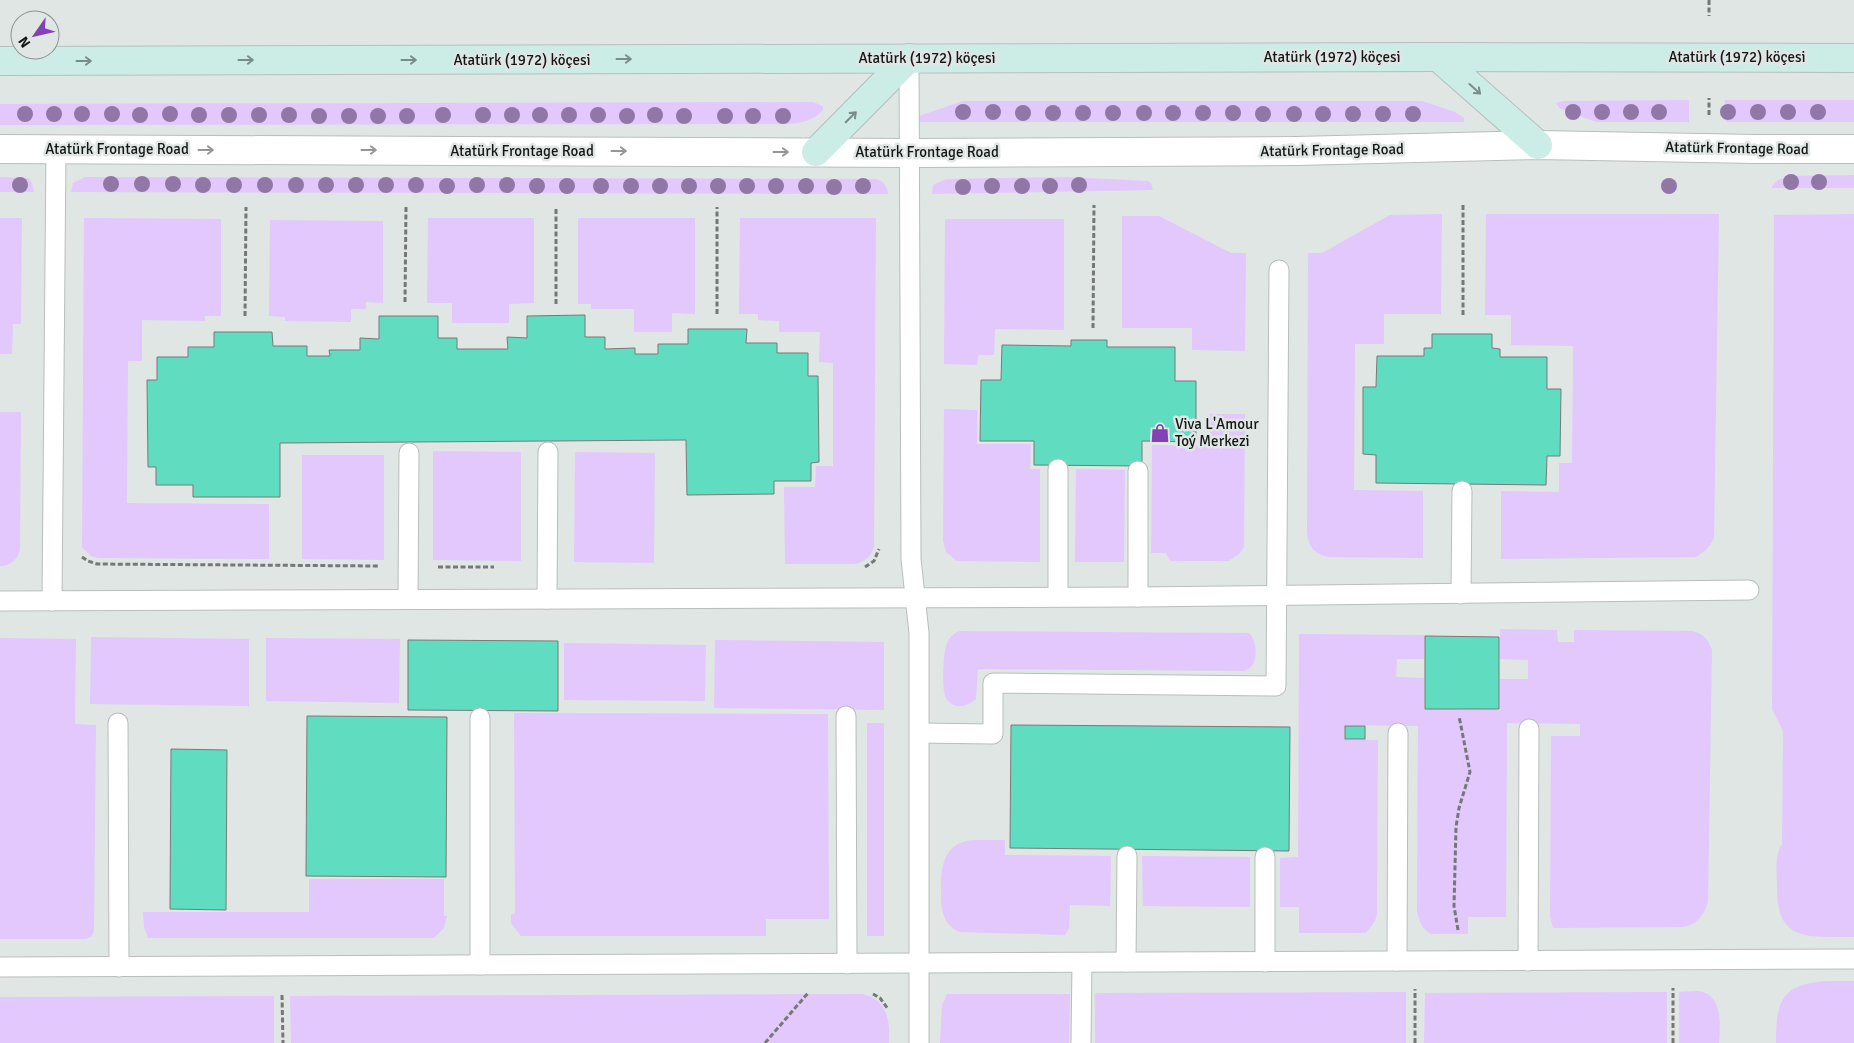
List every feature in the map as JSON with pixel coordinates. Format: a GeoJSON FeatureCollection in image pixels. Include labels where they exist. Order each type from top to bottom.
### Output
{"type":"FeatureCollection","features":[{"type":"Feature","properties":{"kind":"main road","name":"Atatürk (1972) köçesi"},"geometry":{"type":"LineString","coordinates":[[0,61],[1438,57],[1854,58]]}},
{"type":"Feature","properties":{"kind":"main road"},"geometry":{"type":"LineString","coordinates":[[1438,57],[1538,146]]}},
{"type":"Feature","properties":{"kind":"main road"},"geometry":{"type":"LineString","coordinates":[[816,152],[909,58]]}},
{"type":"Feature","properties":{"kind":"street","name":"Atatürk Frontage Road"},"geometry":{"type":"LineString","coordinates":[[0,149],[909,152],[1297,151],[1538,146],[1854,149]]}},
{"type":"Feature","properties":{"kind":"lane"},"geometry":{"type":"LineString","coordinates":[[909,58],[911,559],[919,633],[919,1043]]}},
{"type":"Feature","properties":{"kind":"lane"},"geometry":{"type":"LineString","coordinates":[[52,601],[56,149]]}},
{"type":"Feature","properties":{"kind":"lane"},"geometry":{"type":"LineString","coordinates":[[920,733],[993,734],[993,683],[1276,686],[1278,270]]}},
{"type":"Feature","properties":{"kind":"lane"},"geometry":{"type":"LineString","coordinates":[[547,599],[548,452]]}},
{"type":"Feature","properties":{"kind":"lane"},"geometry":{"type":"LineString","coordinates":[[408,600],[409,453]]}},
{"type":"Feature","properties":{"kind":"lane"},"geometry":{"type":"LineString","coordinates":[[1058,469],[1058,597]]}},
{"type":"Feature","properties":{"kind":"lane"},"geometry":{"type":"LineString","coordinates":[[1138,472],[1138,597]]}},
{"type":"Feature","properties":{"kind":"lane"},"geometry":{"type":"LineString","coordinates":[[1461,594],[1462,491]]}},
{"type":"Feature","properties":{"kind":"lane"},"geometry":{"type":"LineString","coordinates":[[0,601],[1138,597],[1749,590]]}},
{"type":"Feature","properties":{"kind":"lane"},"geometry":{"type":"LineString","coordinates":[[846,716],[847,964]]}},
{"type":"Feature","properties":{"kind":"lane"},"geometry":{"type":"LineString","coordinates":[[480,718],[480,965]]}},
{"type":"Feature","properties":{"kind":"lane"},"geometry":{"type":"LineString","coordinates":[[118,724],[119,967]]}},
{"type":"Feature","properties":{"kind":"lane"},"geometry":{"type":"LineString","coordinates":[[1528,961],[1529,729]]}},
{"type":"Feature","properties":{"kind":"lane"},"geometry":{"type":"LineString","coordinates":[[1397,961],[1398,733]]}},
{"type":"Feature","properties":{"kind":"lane"},"geometry":{"type":"LineString","coordinates":[[1126,962],[1127,856]]}},
{"type":"Feature","properties":{"kind":"lane"},"geometry":{"type":"LineString","coordinates":[[1264,962],[1265,858]]}},
{"type":"Feature","properties":{"kind":"lane"},"geometry":{"type":"LineString","coordinates":[[0,967],[1854,959]]}},
{"type":"Feature","properties":{"kind":"lane"},"geometry":{"type":"LineString","coordinates":[[1081,1043],[1082,963]]}},
{"type":"Feature","properties":{"kind":"path"},"geometry":{"type":"LineString","coordinates":[[1709,0],[1709,16]]}},
{"type":"Feature","properties":{"kind":"path"},"geometry":{"type":"LineString","coordinates":[[1709,98],[1709,123]]}},
{"type":"Feature","properties":{"kind":"path"},"geometry":{"type":"LineString","coordinates":[[1463,203],[1463,315]]}},
{"type":"Feature","properties":{"kind":"path"},"geometry":{"type":"LineString","coordinates":[[1093,328],[1094,205]]}},
{"type":"Feature","properties":{"kind":"path"},"geometry":{"type":"LineString","coordinates":[[245,316],[246,207]]}},
{"type":"Feature","properties":{"kind":"path"},"geometry":{"type":"LineString","coordinates":[[405,302],[406,207]]}},
{"type":"Feature","properties":{"kind":"path"},"geometry":{"type":"LineString","coordinates":[[556,207],[556,304]]}},
{"type":"Feature","properties":{"kind":"path"},"geometry":{"type":"LineString","coordinates":[[717,207],[717,314]]}},
{"type":"Feature","properties":{"kind":"path"},"geometry":{"type":"LineString","coordinates":[[864,568],[874,561],[880,546]]}},
{"type":"Feature","properties":{"kind":"path"},"geometry":{"type":"LineString","coordinates":[[82,556],[88,561],[97,564],[548,567]]}},
{"type":"Feature","properties":{"kind":"path"},"geometry":{"type":"LineString","coordinates":[[1459,716],[1470,772],[1458,808],[1456,827],[1454,906],[1459,936]]}},
{"type":"Feature","properties":{"kind":"path"},"geometry":{"type":"LineString","coordinates":[[1673,988],[1673,1043]]}},
{"type":"Feature","properties":{"kind":"path"},"geometry":{"type":"LineString","coordinates":[[1415,989],[1415,1043]]}},
{"type":"Feature","properties":{"kind":"path"},"geometry":{"type":"LineString","coordinates":[[765,1043],[810,991]]}},
{"type":"Feature","properties":{"kind":"path"},"geometry":{"type":"LineString","coordinates":[[282,992],[283,1043]]}},
{"type":"Feature","properties":{"kind":"shaded area"},"geometry":{"type":"Polygon","coordinates":[[[1689,100],[1689,122],[1596,122],[1559,108],[1556,103],[1563,101],[1689,100]]]}},
{"type":"Feature","properties":{"kind":"shaded area"},"geometry":{"type":"Polygon","coordinates":[[[1725,100],[1854,100],[1854,122],[1726,122],[1725,100]]]}},
{"type":"Feature","properties":{"kind":"shaded area"},"geometry":{"type":"Polygon","coordinates":[[[963,101],[1422,101],[1455,112],[1464,118],[1464,122],[917,122],[916,118],[919,116],[963,101]]]}},
{"type":"Feature","properties":{"kind":"shaded area"},"geometry":{"type":"Polygon","coordinates":[[[813,102],[823,106],[823,110],[819,114],[806,121],[787,124],[0,125],[0,104],[813,102]]]}},
{"type":"Feature","properties":{"kind":"shaded area"},"geometry":{"type":"Polygon","coordinates":[[[1854,175],[1854,188],[1772,188],[1778,180],[1789,176],[1854,175]]]}},
{"type":"Feature","properties":{"kind":"shaded area"},"geometry":{"type":"Polygon","coordinates":[[[0,177],[28,178],[32,183],[34,192],[0,192],[0,177]]]}},
{"type":"Feature","properties":{"kind":"shaded area"},"geometry":{"type":"Polygon","coordinates":[[[85,177],[877,179],[885,185],[888,194],[71,192],[73,183],[85,177]]]}},
{"type":"Feature","properties":{"kind":"shaded area"},"geometry":{"type":"Polygon","coordinates":[[[1068,177],[1147,181],[1151,183],[1153,190],[932,194],[933,185],[946,179],[1068,177]]]}},
{"type":"Feature","properties":{"kind":"shaded area"},"geometry":{"type":"Polygon","coordinates":[[[1442,214],[1441,314],[1384,314],[1384,344],[1355,344],[1354,490],[1423,491],[1423,558],[1328,557],[1313,549],[1307,532],[1308,253],[1322,253],[1390,215],[1442,214]]]}},
{"type":"Feature","properties":{"kind":"shaded area"},"geometry":{"type":"Polygon","coordinates":[[[1486,214],[1719,214],[1714,538],[1711,544],[1696,557],[1501,559],[1501,491],[1559,492],[1559,463],[1572,463],[1573,346],[1511,345],[1511,315],[1485,315],[1486,214]]]}},
{"type":"Feature","properties":{"kind":"shaded area"},"geometry":{"type":"Polygon","coordinates":[[[1854,214],[1854,937],[1823,937],[1798,933],[1789,927],[1782,918],[1778,905],[1776,865],[1779,849],[1782,844],[1783,731],[1772,709],[1774,215],[1854,214]]]}},
{"type":"Feature","properties":{"kind":"shaded area"},"geometry":{"type":"Polygon","coordinates":[[[1122,216],[1159,216],[1231,253],[1246,253],[1245,351],[1192,350],[1192,328],[1122,328],[1122,216]]]}},
{"type":"Feature","properties":{"kind":"shaded area"},"geometry":{"type":"Polygon","coordinates":[[[0,218],[22,218],[21,324],[13,324],[12,354],[0,354],[0,218]]]}},
{"type":"Feature","properties":{"kind":"shaded area"},"geometry":{"type":"Polygon","coordinates":[[[84,218],[221,219],[221,316],[205,316],[205,321],[142,320],[142,361],[128,361],[127,503],[269,504],[269,559],[98,558],[91,556],[82,547],[84,218]]]}},
{"type":"Feature","properties":{"kind":"shaded area"},"geometry":{"type":"Polygon","coordinates":[[[428,218],[534,218],[534,303],[509,304],[509,323],[452,323],[452,303],[427,303],[428,218]]]}},
{"type":"Feature","properties":{"kind":"shaded area"},"geometry":{"type":"Polygon","coordinates":[[[578,218],[695,218],[695,314],[672,313],[672,332],[634,332],[634,309],[591,309],[591,304],[578,304],[578,218]]]}},
{"type":"Feature","properties":{"kind":"shaded area"},"geometry":{"type":"Polygon","coordinates":[[[740,218],[876,218],[874,546],[870,556],[859,563],[785,564],[784,487],[815,487],[816,466],[833,466],[833,363],[819,362],[820,332],[779,332],[779,321],[758,320],[758,314],[739,314],[740,218]]]}},
{"type":"Feature","properties":{"kind":"shaded area"},"geometry":{"type":"Polygon","coordinates":[[[945,219],[1064,219],[1064,330],[995,329],[994,355],[978,355],[977,365],[944,364],[945,219]]]}},
{"type":"Feature","properties":{"kind":"shaded area"},"geometry":{"type":"Polygon","coordinates":[[[270,220],[383,221],[383,303],[366,302],[366,309],[351,309],[351,322],[285,321],[285,317],[269,316],[270,220]]]}},
{"type":"Feature","properties":{"kind":"shaded area"},"geometry":{"type":"Polygon","coordinates":[[[944,409],[977,410],[977,444],[1031,444],[1030,469],[1040,469],[1040,562],[957,561],[946,552],[943,540],[944,409]]]}},
{"type":"Feature","properties":{"kind":"shaded area"},"geometry":{"type":"Polygon","coordinates":[[[0,412],[21,412],[20,549],[18,556],[13,561],[7,565],[0,566],[0,412]]]}},
{"type":"Feature","properties":{"kind":"shaded area"},"geometry":{"type":"Polygon","coordinates":[[[1210,414],[1245,414],[1244,547],[1239,554],[1228,561],[1170,561],[1166,553],[1151,553],[1152,445],[1210,446],[1210,414]]]}},
{"type":"Feature","properties":{"kind":"shaded area"},"geometry":{"type":"Polygon","coordinates":[[[433,451],[521,452],[521,561],[433,560],[433,451]]]}},
{"type":"Feature","properties":{"kind":"shaded area"},"geometry":{"type":"Polygon","coordinates":[[[575,452],[655,453],[654,563],[574,562],[575,452]]]}},
{"type":"Feature","properties":{"kind":"shaded area"},"geometry":{"type":"Polygon","coordinates":[[[302,455],[384,455],[384,560],[302,559],[302,455]]]}},
{"type":"Feature","properties":{"kind":"shaded area"},"geometry":{"type":"Polygon","coordinates":[[[1076,469],[1125,470],[1124,562],[1075,562],[1076,469]]]}},
{"type":"Feature","properties":{"kind":"shaded area"},"geometry":{"type":"Polygon","coordinates":[[[1500,629],[1557,630],[1558,642],[1574,642],[1574,630],[1692,631],[1699,633],[1707,640],[1712,650],[1708,901],[1705,911],[1695,922],[1681,927],[1553,928],[1550,916],[1551,736],[1580,736],[1580,724],[1507,723],[1506,917],[1468,917],[1468,934],[1431,934],[1423,927],[1417,912],[1418,726],[1345,725],[1344,740],[1378,740],[1377,914],[1375,921],[1366,933],[1299,933],[1299,907],[1280,907],[1280,858],[1298,857],[1299,634],[1425,635],[1424,659],[1397,659],[1396,677],[1424,678],[1424,709],[1500,710],[1500,679],[1528,679],[1528,660],[1500,659],[1500,629]]]}},
{"type":"Feature","properties":{"kind":"shaded area"},"geometry":{"type":"Polygon","coordinates":[[[960,631],[1249,633],[1255,647],[1255,659],[1253,665],[1245,671],[978,669],[976,699],[969,704],[957,706],[949,702],[944,693],[943,670],[948,641],[960,631]]]}},
{"type":"Feature","properties":{"kind":"shaded area"},"geometry":{"type":"Polygon","coordinates":[[[91,637],[249,639],[249,706],[90,704],[91,637]]]}},
{"type":"Feature","properties":{"kind":"shaded area"},"geometry":{"type":"Polygon","coordinates":[[[0,638],[76,639],[75,724],[96,725],[94,931],[92,936],[86,939],[0,939],[0,638]]]}},
{"type":"Feature","properties":{"kind":"shaded area"},"geometry":{"type":"Polygon","coordinates":[[[266,638],[400,639],[399,703],[266,701],[266,638]]]}},
{"type":"Feature","properties":{"kind":"shaded area"},"geometry":{"type":"Polygon","coordinates":[[[715,640],[884,642],[884,710],[714,708],[715,640]]]}},
{"type":"Feature","properties":{"kind":"shaded area"},"geometry":{"type":"Polygon","coordinates":[[[564,643],[706,645],[705,701],[564,700],[564,643]]]}},
{"type":"Feature","properties":{"kind":"shaded area"},"geometry":{"type":"Polygon","coordinates":[[[514,713],[828,714],[829,919],[766,919],[766,936],[521,936],[511,923],[511,914],[515,914],[514,713]]]}},
{"type":"Feature","properties":{"kind":"shaded area"},"geometry":{"type":"Polygon","coordinates":[[[867,723],[884,723],[884,936],[867,936],[867,723]]]}},
{"type":"Feature","properties":{"kind":"shaded area"},"geometry":{"type":"Polygon","coordinates":[[[973,840],[1005,840],[1005,855],[1111,856],[1110,906],[1070,905],[1069,928],[1065,935],[959,932],[949,924],[943,914],[941,880],[943,864],[950,850],[963,842],[973,840]]]}},
{"type":"Feature","properties":{"kind":"shaded area"},"geometry":{"type":"Polygon","coordinates":[[[1142,856],[1250,857],[1250,907],[1143,906],[1142,856]]]}},
{"type":"Feature","properties":{"kind":"shaded area"},"geometry":{"type":"Polygon","coordinates":[[[309,879],[444,879],[444,916],[447,916],[444,928],[434,938],[148,938],[144,927],[143,912],[309,912],[309,879]]]}},
{"type":"Feature","properties":{"kind":"shaded area"},"geometry":{"type":"Polygon","coordinates":[[[1827,981],[1854,981],[1854,1043],[1776,1043],[1778,1016],[1784,997],[1800,986],[1827,981]]]}},
{"type":"Feature","properties":{"kind":"shaded area"},"geometry":{"type":"Polygon","coordinates":[[[1406,992],[1406,1043],[1095,1043],[1095,993],[1406,992]]]}},
{"type":"Feature","properties":{"kind":"shaded area"},"geometry":{"type":"Polygon","coordinates":[[[1667,992],[1667,1043],[1424,1043],[1425,993],[1667,992]]]}},
{"type":"Feature","properties":{"kind":"shaded area"},"geometry":{"type":"Polygon","coordinates":[[[1679,992],[1703,992],[1714,1000],[1719,1014],[1719,1043],[1679,1043],[1679,992]]]}},
{"type":"Feature","properties":{"kind":"shaded area"},"geometry":{"type":"Polygon","coordinates":[[[862,994],[877,1001],[886,1012],[889,1027],[889,1043],[291,1043],[290,996],[862,994]]]}},
{"type":"Feature","properties":{"kind":"shaded area"},"geometry":{"type":"Polygon","coordinates":[[[947,994],[1070,994],[1069,1043],[940,1043],[942,1005],[947,994]]]}},
{"type":"Feature","properties":{"kind":"shaded area"},"geometry":{"type":"Polygon","coordinates":[[[274,996],[274,1043],[0,1043],[0,997],[274,996]]]}},
{"type":"Feature","properties":{"kind":"building"},"geometry":{"type":"Polygon","coordinates":[[[585,315],[585,337],[605,337],[605,349],[635,348],[635,354],[658,354],[658,344],[688,344],[688,329],[747,329],[746,343],[777,343],[777,353],[808,353],[808,376],[818,376],[819,462],[811,463],[811,481],[774,481],[774,494],[687,495],[686,440],[280,443],[280,497],[193,497],[193,485],[156,485],[156,467],[148,467],[147,380],[157,380],[157,357],[188,357],[188,347],[214,347],[214,332],[272,332],[273,346],[307,346],[307,356],[330,356],[329,350],[360,350],[360,338],[379,339],[379,316],[438,316],[438,338],[457,338],[457,349],[508,349],[507,337],[527,338],[527,316],[585,315]]]}},
{"type":"Feature","properties":{"kind":"building"},"geometry":{"type":"Polygon","coordinates":[[[1432,334],[1492,334],[1492,348],[1500,349],[1500,357],[1547,357],[1547,389],[1561,389],[1560,456],[1547,456],[1546,485],[1376,483],[1376,455],[1363,454],[1363,387],[1376,387],[1377,356],[1424,356],[1424,348],[1432,348],[1432,334]]]}},
{"type":"Feature","properties":{"kind":"building"},"geometry":{"type":"Polygon","coordinates":[[[1071,340],[1107,340],[1107,347],[1175,347],[1175,381],[1196,381],[1196,442],[1142,441],[1142,466],[1034,465],[1034,441],[980,441],[981,380],[1001,380],[1002,345],[1071,346],[1071,340]]]}},
{"type":"Feature","properties":{"kind":"building"},"geometry":{"type":"Polygon","coordinates":[[[1425,636],[1499,637],[1499,709],[1425,709],[1425,636]]]}},
{"type":"Feature","properties":{"kind":"building"},"geometry":{"type":"Polygon","coordinates":[[[408,640],[558,641],[558,711],[408,710],[408,640]]]}},
{"type":"Feature","properties":{"kind":"building"},"geometry":{"type":"Polygon","coordinates":[[[307,716],[447,717],[446,877],[306,876],[307,716]]]}},
{"type":"Feature","properties":{"kind":"building"},"geometry":{"type":"Polygon","coordinates":[[[1011,725],[1290,727],[1289,851],[1010,848],[1011,725]]]}},
{"type":"Feature","properties":{"kind":"building"},"geometry":{"type":"Polygon","coordinates":[[[1345,726],[1365,726],[1365,739],[1345,739],[1345,726]]]}},
{"type":"Feature","properties":{"kind":"building"},"geometry":{"type":"Polygon","coordinates":[[[171,749],[227,750],[226,910],[170,909],[171,749]]]}},
{"type":"Feature","properties":{"kind":"place","name":"Viva L'Amour Toý Merkezi"},"geometry":{"type":"Point","coordinates":[1160,433]}}]}
